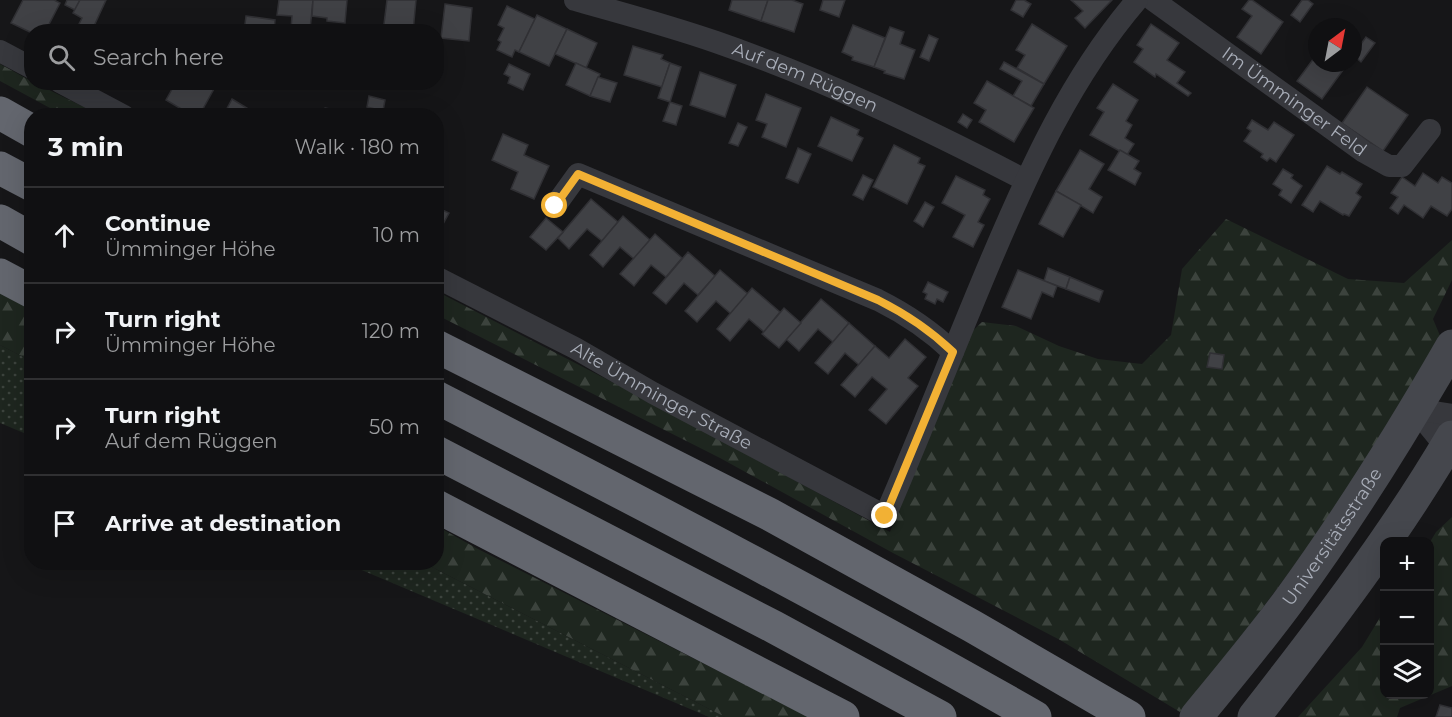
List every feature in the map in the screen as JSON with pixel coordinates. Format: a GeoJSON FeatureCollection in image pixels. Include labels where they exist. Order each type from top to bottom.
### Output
{"type":"FeatureCollection","features":[{"type":"Feature","properties":{"kind":"highway"},"geometry":{"type":"LineString","coordinates":[[0,113],[24,126]]}},
{"type":"Feature","properties":{"kind":"highway"},"geometry":{"type":"LineString","coordinates":[[0,168],[24,181]]}},
{"type":"Feature","properties":{"kind":"highway"},"geometry":{"type":"LineString","coordinates":[[0,221],[24,234]]}},
{"type":"Feature","properties":{"kind":"highway"},"geometry":{"type":"LineString","coordinates":[[0,275],[24,288]]}},
{"type":"Feature","properties":{"kind":"highway"},"geometry":{"type":"LineString","coordinates":[[444,350],[769,514],[972,626],[1129,717]]}},
{"type":"Feature","properties":{"kind":"highway"},"geometry":{"type":"LineString","coordinates":[[444,401],[943,664],[1035,717]]}},
{"type":"Feature","properties":{"kind":"highway"},"geometry":{"type":"LineString","coordinates":[[444,456],[774,627],[940,717]]}},
{"type":"Feature","properties":{"kind":"highway"},"geometry":{"type":"LineString","coordinates":[[444,510],[843,717]]}},
{"type":"Feature","properties":{"kind":"main road","name":"Universitätsstraße"},"geometry":{"type":"LineString","coordinates":[[1196,717],[1289,600],[1370,482],[1452,346]]}},
{"type":"Feature","properties":{"kind":"main road"},"geometry":{"type":"LineString","coordinates":[[1254,717],[1328,623],[1450,445]]}},
{"type":"Feature","properties":{"kind":"street","name":"Auf dem Rüggen"},"geometry":{"type":"LineString","coordinates":[[575,0],[715,42],[807,77],[954,142],[1025,180]]}},
{"type":"Feature","properties":{"kind":"street"},"geometry":{"type":"LineString","coordinates":[[555,206],[578,174],[878,300],[903,312],[953,352],[1025,180],[1082,74],[1101,45],[1137,0]]}},
{"type":"Feature","properties":{"kind":"street","name":"Im Ümminger Feld"},"geometry":{"type":"LineString","coordinates":[[1153,0],[1364,152],[1389,166],[1402,166],[1430,130]]}},
{"type":"Feature","properties":{"kind":"street"},"geometry":{"type":"LineString","coordinates":[[0,51],[24,64]]}},
{"type":"Feature","properties":{"kind":"street"},"geometry":{"type":"LineString","coordinates":[[75,90],[109,108]]}},
{"type":"Feature","properties":{"kind":"street","name":"Alte Ümminger Straße"},"geometry":{"type":"LineString","coordinates":[[444,281],[574,348],[653,393],[885,516],[953,352]]}},
{"type":"Feature","properties":{"kind":"street"},"geometry":{"type":"LineString","coordinates":[[1415,409],[1452,415]]}},
{"type":"Feature","properties":{"kind":"street"},"geometry":{"type":"LineString","coordinates":[[1415,409],[1450,445]]}},
{"type":"Feature","properties":{"kind":"green space"},"geometry":{"type":"Polygon","coordinates":[[[0,64],[24,78],[24,90],[48,90],[86,108],[50,108],[0,81],[0,64]]]}},
{"type":"Feature","properties":{"kind":"green space"},"geometry":{"type":"Polygon","coordinates":[[[1226,219],[1348,279],[1404,283],[1452,240],[1452,280],[1433,319],[1441,338],[1343,499],[1219,667],[1180,712],[1060,640],[893,553],[720,458],[444,319],[444,295],[641,397],[890,532],[961,342],[982,322],[1016,326],[1059,346],[1098,359],[1142,364],[1171,335],[1182,269],[1226,219]]]}},
{"type":"Feature","properties":{"kind":"green space"},"geometry":{"type":"Polygon","coordinates":[[[0,290],[24,304],[24,357],[0,345],[0,290]]]}},
{"type":"Feature","properties":{"kind":"green space"},"geometry":{"type":"Polygon","coordinates":[[[0,345],[24,357],[24,433],[0,423],[0,345]]]}},
{"type":"Feature","properties":{"kind":"green space"},"geometry":{"type":"Polygon","coordinates":[[[1452,517],[1452,686],[1434,694],[1433,537],[1452,517]]]}},
{"type":"Feature","properties":{"kind":"green space"},"geometry":{"type":"Polygon","coordinates":[[[444,530],[809,717],[725,717],[438,570],[444,570],[444,530]]]}},
{"type":"Feature","properties":{"kind":"green space"},"geometry":{"type":"Polygon","coordinates":[[[362,570],[438,570],[725,717],[709,717],[362,570]]]}},
{"type":"Feature","properties":{"kind":"green space"},"geometry":{"type":"Polygon","coordinates":[[[1380,618],[1380,699],[1421,699],[1400,708],[1397,717],[1298,717],[1362,647],[1380,618]]]}},
{"type":"Feature","properties":{"kind":"building"},"geometry":{"type":"Polygon","coordinates":[[[23,0],[54,0],[60,3],[49,24],[24,24],[24,29],[11,23],[23,0]]]}},
{"type":"Feature","properties":{"kind":"building"},"geometry":{"type":"Polygon","coordinates":[[[67,0],[80,0],[75,10],[65,5],[67,0]]]}},
{"type":"Feature","properties":{"kind":"building"},"geometry":{"type":"Polygon","coordinates":[[[80,0],[106,0],[95,24],[79,24],[82,18],[73,13],[80,0]]]}},
{"type":"Feature","properties":{"kind":"building"},"geometry":{"type":"Polygon","coordinates":[[[279,0],[313,0],[311,24],[291,24],[292,16],[277,15],[279,0]]]}},
{"type":"Feature","properties":{"kind":"building"},"geometry":{"type":"Polygon","coordinates":[[[313,0],[347,0],[345,23],[312,16],[313,0]]]}},
{"type":"Feature","properties":{"kind":"building"},"geometry":{"type":"Polygon","coordinates":[[[387,0],[416,0],[414,24],[384,24],[387,0]]]}},
{"type":"Feature","properties":{"kind":"building"},"geometry":{"type":"Polygon","coordinates":[[[732,0],[768,0],[761,21],[729,10],[732,0]]]}},
{"type":"Feature","properties":{"kind":"building"},"geometry":{"type":"Polygon","coordinates":[[[768,0],[792,0],[803,4],[794,32],[761,21],[768,0]]]}},
{"type":"Feature","properties":{"kind":"building"},"geometry":{"type":"Polygon","coordinates":[[[823,0],[845,0],[839,17],[820,10],[823,0]]]}},
{"type":"Feature","properties":{"kind":"building"},"geometry":{"type":"Polygon","coordinates":[[[1016,0],[1024,0],[1031,4],[1023,17],[1011,10],[1016,0]]]}},
{"type":"Feature","properties":{"kind":"building"},"geometry":{"type":"Polygon","coordinates":[[[1071,0],[1112,0],[1085,28],[1075,18],[1083,11],[1071,0]]]}},
{"type":"Feature","properties":{"kind":"building"},"geometry":{"type":"Polygon","coordinates":[[[1249,0],[1283,22],[1261,54],[1237,37],[1252,16],[1242,9],[1249,0]]]}},
{"type":"Feature","properties":{"kind":"building"},"geometry":{"type":"Polygon","coordinates":[[[1302,0],[1308,0],[1313,4],[1300,22],[1291,15],[1302,0]]]}},
{"type":"Feature","properties":{"kind":"building"},"geometry":{"type":"Polygon","coordinates":[[[445,4],[472,8],[469,41],[444,38],[445,4]]]}},
{"type":"Feature","properties":{"kind":"building"},"geometry":{"type":"Polygon","coordinates":[[[507,6],[535,19],[519,52],[515,50],[512,57],[497,50],[501,42],[498,40],[504,28],[498,25],[507,6]]]}},
{"type":"Feature","properties":{"kind":"building"},"geometry":{"type":"Polygon","coordinates":[[[537,15],[567,29],[549,66],[519,52],[537,15]]]}},
{"type":"Feature","properties":{"kind":"building"},"geometry":{"type":"Polygon","coordinates":[[[246,16],[275,20],[275,24],[245,24],[246,16]]]}},
{"type":"Feature","properties":{"kind":"building"},"geometry":{"type":"Polygon","coordinates":[[[1032,24],[1067,46],[1044,84],[1017,68],[1025,55],[1016,50],[1032,24]]]}},
{"type":"Feature","properties":{"kind":"building"},"geometry":{"type":"Polygon","coordinates":[[[1151,24],[1179,43],[1167,60],[1185,72],[1177,83],[1191,93],[1188,96],[1134,62],[1143,49],[1137,45],[1151,24]]]}},
{"type":"Feature","properties":{"kind":"building"},"geometry":{"type":"Polygon","coordinates":[[[853,25],[885,38],[874,67],[852,60],[853,57],[842,52],[853,25]]]}},
{"type":"Feature","properties":{"kind":"building"},"geometry":{"type":"Polygon","coordinates":[[[890,27],[904,32],[900,44],[915,50],[904,79],[884,73],[885,71],[874,67],[890,27]]]}},
{"type":"Feature","properties":{"kind":"building"},"geometry":{"type":"Polygon","coordinates":[[[567,29],[597,43],[586,68],[555,54],[567,29]]]}},
{"type":"Feature","properties":{"kind":"building"},"geometry":{"type":"Polygon","coordinates":[[[929,35],[938,39],[929,61],[920,57],[929,35]]]}},
{"type":"Feature","properties":{"kind":"building"},"geometry":{"type":"Polygon","coordinates":[[[1366,37],[1375,43],[1362,61],[1362,43],[1366,37]]]}},
{"type":"Feature","properties":{"kind":"building"},"geometry":{"type":"Polygon","coordinates":[[[633,46],[663,55],[661,59],[670,63],[662,87],[624,75],[633,46]]]}},
{"type":"Feature","properties":{"kind":"building"},"geometry":{"type":"Polygon","coordinates":[[[1004,62],[1044,84],[1031,106],[1013,96],[1022,81],[1000,69],[1004,62]]]}},
{"type":"Feature","properties":{"kind":"building"},"geometry":{"type":"Polygon","coordinates":[[[576,63],[600,74],[590,96],[566,85],[576,63]]]}},
{"type":"Feature","properties":{"kind":"building"},"geometry":{"type":"Polygon","coordinates":[[[670,63],[681,67],[670,102],[658,98],[670,63]]]}},
{"type":"Feature","properties":{"kind":"building"},"geometry":{"type":"Polygon","coordinates":[[[509,64],[530,74],[523,90],[508,83],[510,77],[504,74],[509,64]]]}},
{"type":"Feature","properties":{"kind":"building"},"geometry":{"type":"Polygon","coordinates":[[[1308,66],[1308,72],[1342,72],[1322,99],[1297,81],[1308,66]]]}},
{"type":"Feature","properties":{"kind":"building"},"geometry":{"type":"Polygon","coordinates":[[[700,72],[736,85],[725,117],[690,105],[700,72]]]}},
{"type":"Feature","properties":{"kind":"building"},"geometry":{"type":"Polygon","coordinates":[[[598,77],[617,83],[610,102],[590,96],[598,77]]]}},
{"type":"Feature","properties":{"kind":"building"},"geometry":{"type":"Polygon","coordinates":[[[987,81],[1034,108],[1014,142],[979,122],[986,110],[974,103],[987,81]]]}},
{"type":"Feature","properties":{"kind":"building"},"geometry":{"type":"Polygon","coordinates":[[[1113,84],[1138,100],[1126,121],[1132,125],[1125,138],[1134,144],[1127,155],[1090,135],[1104,112],[1097,108],[1113,84]]]}},
{"type":"Feature","properties":{"kind":"building"},"geometry":{"type":"Polygon","coordinates":[[[1367,87],[1408,115],[1383,151],[1342,123],[1367,87]]]}},
{"type":"Feature","properties":{"kind":"building"},"geometry":{"type":"Polygon","coordinates":[[[172,90],[213,90],[203,108],[180,108],[166,100],[172,90]]]}},
{"type":"Feature","properties":{"kind":"building"},"geometry":{"type":"Polygon","coordinates":[[[766,94],[801,108],[786,147],[762,137],[767,124],[756,120],[766,94]]]}},
{"type":"Feature","properties":{"kind":"building"},"geometry":{"type":"Polygon","coordinates":[[[369,96],[385,100],[384,108],[367,107],[369,96]]]}},
{"type":"Feature","properties":{"kind":"building"},"geometry":{"type":"Polygon","coordinates":[[[232,99],[247,108],[227,108],[232,99]]]}},
{"type":"Feature","properties":{"kind":"building"},"geometry":{"type":"Polygon","coordinates":[[[670,102],[682,106],[676,125],[663,121],[670,102]]]}},
{"type":"Feature","properties":{"kind":"building"},"geometry":{"type":"Polygon","coordinates":[[[963,114],[972,120],[967,128],[958,122],[963,114]]]}},
{"type":"Feature","properties":{"kind":"building"},"geometry":{"type":"Polygon","coordinates":[[[831,117],[859,130],[857,135],[863,138],[852,161],[818,146],[831,117]]]}},
{"type":"Feature","properties":{"kind":"building"},"geometry":{"type":"Polygon","coordinates":[[[1252,120],[1268,130],[1274,122],[1294,135],[1276,162],[1270,158],[1267,161],[1261,157],[1263,154],[1244,141],[1251,131],[1247,128],[1252,120]]]}},
{"type":"Feature","properties":{"kind":"building"},"geometry":{"type":"Polygon","coordinates":[[[738,123],[747,127],[738,146],[729,143],[738,123]]]}},
{"type":"Feature","properties":{"kind":"building"},"geometry":{"type":"Polygon","coordinates":[[[503,134],[528,145],[524,155],[549,166],[534,199],[511,189],[518,172],[492,160],[503,134]]]}},
{"type":"Feature","properties":{"kind":"building"},"geometry":{"type":"Polygon","coordinates":[[[894,145],[920,158],[918,163],[925,166],[907,204],[873,187],[894,145]]]}},
{"type":"Feature","properties":{"kind":"building"},"geometry":{"type":"Polygon","coordinates":[[[798,148],[811,154],[798,183],[786,178],[798,148]]]}},
{"type":"Feature","properties":{"kind":"building"},"geometry":{"type":"Polygon","coordinates":[[[1080,150],[1104,164],[1089,189],[1102,197],[1093,213],[1056,191],[1080,150]]]}},
{"type":"Feature","properties":{"kind":"building"},"geometry":{"type":"Polygon","coordinates":[[[1120,150],[1139,161],[1134,169],[1141,173],[1135,185],[1108,170],[1120,150]]]}},
{"type":"Feature","properties":{"kind":"building"},"geometry":{"type":"Polygon","coordinates":[[[1327,166],[1362,184],[1356,193],[1361,197],[1349,216],[1343,215],[1320,201],[1313,212],[1302,205],[1327,166]]]}},
{"type":"Feature","properties":{"kind":"building"},"geometry":{"type":"Polygon","coordinates":[[[1283,169],[1293,175],[1291,178],[1302,186],[1291,203],[1279,195],[1282,190],[1273,184],[1283,169]]]}},
{"type":"Feature","properties":{"kind":"building"},"geometry":{"type":"Polygon","coordinates":[[[1423,173],[1438,183],[1442,177],[1452,183],[1452,209],[1447,216],[1431,206],[1423,218],[1404,205],[1398,214],[1390,208],[1398,197],[1391,193],[1402,177],[1415,186],[1423,173]]]}},
{"type":"Feature","properties":{"kind":"building"},"geometry":{"type":"Polygon","coordinates":[[[863,175],[873,180],[863,200],[853,195],[863,175]]]}},
{"type":"Feature","properties":{"kind":"building"},"geometry":{"type":"Polygon","coordinates":[[[956,176],[985,190],[983,195],[990,199],[978,222],[984,225],[973,247],[953,237],[965,215],[942,203],[956,176]]]}},
{"type":"Feature","properties":{"kind":"building"},"geometry":{"type":"Polygon","coordinates":[[[1056,191],[1081,205],[1063,237],[1039,224],[1056,191]]]}},
{"type":"Feature","properties":{"kind":"building"},"geometry":{"type":"Polygon","coordinates":[[[591,199],[618,222],[602,241],[587,229],[569,249],[558,238],[591,199]]]}},
{"type":"Feature","properties":{"kind":"building"},"geometry":{"type":"Polygon","coordinates":[[[925,202],[934,207],[923,227],[914,221],[925,202]]]}},
{"type":"Feature","properties":{"kind":"building"},"geometry":{"type":"Polygon","coordinates":[[[444,211],[449,213],[444,222],[444,211]]]}},
{"type":"Feature","properties":{"kind":"building"},"geometry":{"type":"Polygon","coordinates":[[[623,216],[650,240],[634,259],[620,247],[603,267],[590,255],[623,216]]]}},
{"type":"Feature","properties":{"kind":"building"},"geometry":{"type":"Polygon","coordinates":[[[546,218],[563,232],[546,250],[530,237],[546,218]]]}},
{"type":"Feature","properties":{"kind":"building"},"geometry":{"type":"Polygon","coordinates":[[[655,234],[682,258],[666,277],[651,265],[634,286],[620,274],[655,234]]]}},
{"type":"Feature","properties":{"kind":"building"},"geometry":{"type":"Polygon","coordinates":[[[688,252],[715,276],[698,295],[684,283],[666,304],[653,293],[688,252]]]}},
{"type":"Feature","properties":{"kind":"building"},"geometry":{"type":"Polygon","coordinates":[[[1048,268],[1070,277],[1066,289],[1044,281],[1048,268]]]}},
{"type":"Feature","properties":{"kind":"building"},"geometry":{"type":"Polygon","coordinates":[[[720,270],[748,294],[731,314],[716,301],[697,322],[685,311],[720,270]]]}},
{"type":"Feature","properties":{"kind":"building"},"geometry":{"type":"Polygon","coordinates":[[[1018,270],[1057,286],[1053,297],[1042,292],[1031,319],[1002,307],[1018,270]]]}},
{"type":"Feature","properties":{"kind":"building"},"geometry":{"type":"Polygon","coordinates":[[[1070,277],[1103,291],[1099,302],[1066,289],[1070,277]]]}},
{"type":"Feature","properties":{"kind":"building"},"geometry":{"type":"Polygon","coordinates":[[[928,282],[948,292],[943,302],[937,299],[935,304],[925,299],[927,294],[923,292],[928,282]]]}},
{"type":"Feature","properties":{"kind":"building"},"geometry":{"type":"Polygon","coordinates":[[[752,288],[780,312],[764,332],[749,319],[730,341],[717,329],[752,288]]]}},
{"type":"Feature","properties":{"kind":"building"},"geometry":{"type":"Polygon","coordinates":[[[821,299],[849,323],[833,342],[818,329],[799,351],[786,339],[821,299]]]}},
{"type":"Feature","properties":{"kind":"building"},"geometry":{"type":"Polygon","coordinates":[[[784,308],[801,323],[779,348],[762,334],[784,308]]]}},
{"type":"Feature","properties":{"kind":"building"},"geometry":{"type":"Polygon","coordinates":[[[849,323],[875,346],[859,365],[845,353],[828,374],[815,363],[849,323]]]}},
{"type":"Feature","properties":{"kind":"building"},"geometry":{"type":"Polygon","coordinates":[[[905,339],[926,357],[908,378],[918,386],[886,424],[869,410],[887,389],[872,377],[855,397],[841,385],[875,346],[889,358],[905,339]]]}},
{"type":"Feature","properties":{"kind":"building"},"geometry":{"type":"Polygon","coordinates":[[[1210,353],[1224,355],[1222,369],[1207,367],[1210,353]]]}},
{"type":"Feature","properties":{"kind":"building"},"geometry":{"type":"Polygon","coordinates":[[[1440,705],[1452,708],[1452,717],[1436,717],[1440,705]]]}},
{"type":"Feature","properties":{"kind":"route"},"geometry":{"type":"LineString","coordinates":[[555,206],[578,174],[878,300],[903,312],[953,352],[885,516]]}}]}
